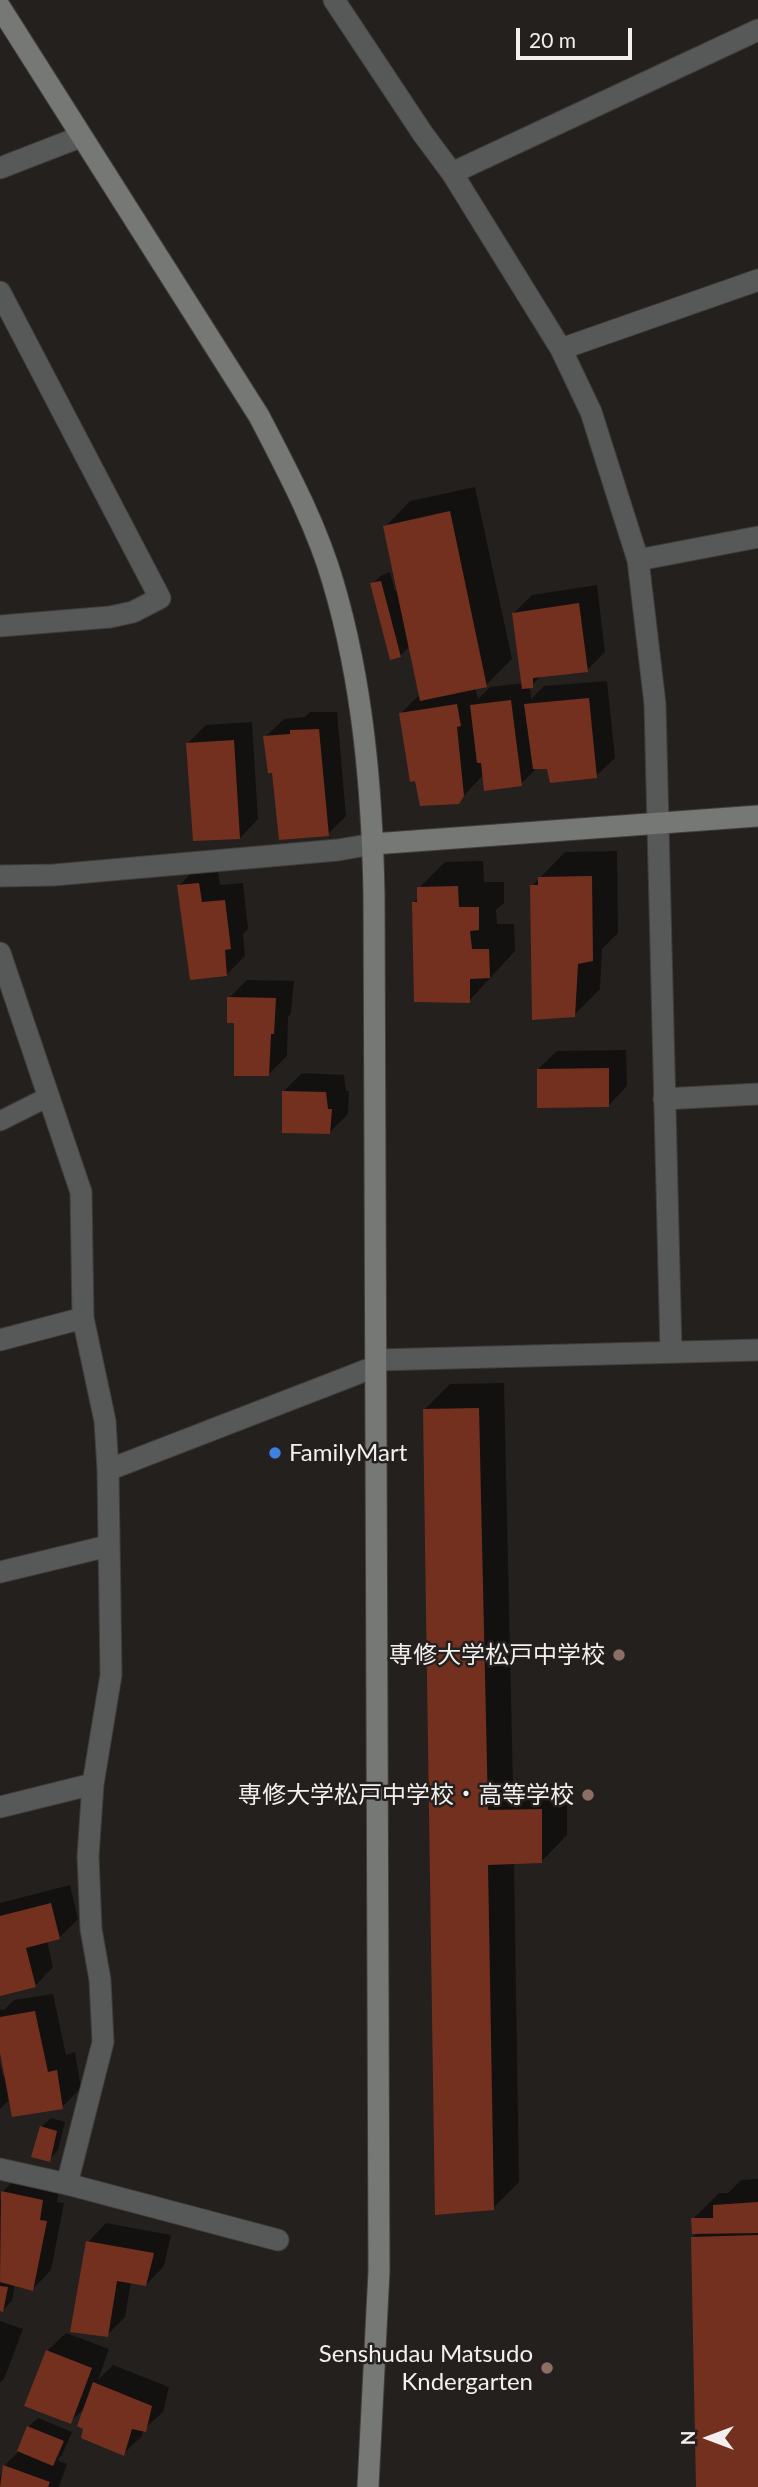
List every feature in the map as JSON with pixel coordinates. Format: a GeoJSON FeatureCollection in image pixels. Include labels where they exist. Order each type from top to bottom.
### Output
{"type":"FeatureCollection","features":[{"type":"Feature","properties":{"kind":"street"},"geometry":{"type":"LineString","coordinates":[[334,0],[452,173],[561,349],[591,412],[638,560],[655,705],[671,1351]]}},
{"type":"Feature","properties":{"kind":"street"},"geometry":{"type":"LineString","coordinates":[[0,7],[259,416],[296,488],[333,581],[348,640],[363,728],[373,844],[377,1363],[379,2271],[368,2487]]}},
{"type":"Feature","properties":{"kind":"street"},"geometry":{"type":"LineString","coordinates":[[452,173],[758,30]]}},
{"type":"Feature","properties":{"kind":"street"},"geometry":{"type":"LineString","coordinates":[[0,168],[80,137]]}},
{"type":"Feature","properties":{"kind":"street"},"geometry":{"type":"LineString","coordinates":[[561,349],[758,280]]}},
{"type":"Feature","properties":{"kind":"street"},"geometry":{"type":"LineString","coordinates":[[0,292],[160,598],[133,612],[110,617],[0,625]]}},
{"type":"Feature","properties":{"kind":"street"},"geometry":{"type":"LineString","coordinates":[[638,560],[758,537]]}},
{"type":"Feature","properties":{"kind":"street"},"geometry":{"type":"LineString","coordinates":[[0,876],[54,874],[373,844],[758,816]]}},
{"type":"Feature","properties":{"kind":"street"},"geometry":{"type":"LineString","coordinates":[[0,953],[81,1192],[83,1318],[105,1422],[108,1470],[111,1675],[93,1784],[88,1856],[91,1929],[100,1980],[103,2042],[67,2184]]}},
{"type":"Feature","properties":{"kind":"street"},"geometry":{"type":"LineString","coordinates":[[664,1099],[758,1094]]}},
{"type":"Feature","properties":{"kind":"street"},"geometry":{"type":"LineString","coordinates":[[0,1340],[83,1318]]}},
{"type":"Feature","properties":{"kind":"street"},"geometry":{"type":"LineString","coordinates":[[108,1470],[377,1363],[758,1350]]}},
{"type":"Feature","properties":{"kind":"street"},"geometry":{"type":"LineString","coordinates":[[0,1572],[108,1546]]}},
{"type":"Feature","properties":{"kind":"street"},"geometry":{"type":"LineString","coordinates":[[0,1807],[93,1784]]}},
{"type":"Feature","properties":{"kind":"street"},"geometry":{"type":"LineString","coordinates":[[0,2169],[278,2240]]}},
{"type":"Feature","properties":{"kind":"lane"},"geometry":{"type":"LineString","coordinates":[[0,1121],[48,1097]]}},
{"type":"Feature","properties":{"kind":"building"},"geometry":{"type":"Polygon","coordinates":[[[450,511],[487,687],[420,701],[383,526],[450,511]]]}},
{"type":"Feature","properties":{"kind":"building"},"geometry":{"type":"Polygon","coordinates":[[[381,581],[401,657],[390,660],[370,583],[381,581]]]}},
{"type":"Feature","properties":{"kind":"building"},"geometry":{"type":"Polygon","coordinates":[[[579,603],[588,672],[533,678],[533,688],[522,689],[512,613],[579,603]]]}},
{"type":"Feature","properties":{"kind":"building"},"geometry":{"type":"Polygon","coordinates":[[[589,698],[597,778],[550,783],[547,769],[533,769],[524,704],[589,698]]]}},
{"type":"Feature","properties":{"kind":"building"},"geometry":{"type":"Polygon","coordinates":[[[511,700],[522,786],[484,791],[481,763],[477,763],[470,705],[511,700]]]}},
{"type":"Feature","properties":{"kind":"building"},"geometry":{"type":"Polygon","coordinates":[[[457,704],[461,726],[457,727],[464,796],[459,804],[420,806],[415,781],[410,782],[399,713],[457,704]]]}},
{"type":"Feature","properties":{"kind":"building"},"geometry":{"type":"Polygon","coordinates":[[[319,729],[329,836],[279,840],[272,773],[268,773],[263,736],[290,734],[290,730],[319,729]]]}},
{"type":"Feature","properties":{"kind":"building"},"geometry":{"type":"Polygon","coordinates":[[[234,740],[240,839],[193,841],[186,743],[234,740]]]}},
{"type":"Feature","properties":{"kind":"building"},"geometry":{"type":"Polygon","coordinates":[[[592,876],[593,961],[578,964],[575,1017],[532,1020],[530,885],[538,885],[538,877],[592,876]]]}},
{"type":"Feature","properties":{"kind":"building"},"geometry":{"type":"Polygon","coordinates":[[[199,883],[202,902],[225,900],[231,949],[225,950],[227,976],[190,980],[177,885],[199,883]]]}},
{"type":"Feature","properties":{"kind":"building"},"geometry":{"type":"Polygon","coordinates":[[[458,886],[459,907],[479,907],[479,930],[470,931],[472,949],[489,949],[490,978],[470,979],[470,1003],[414,1002],[412,902],[417,902],[417,887],[458,886]]]}},
{"type":"Feature","properties":{"kind":"building"},"geometry":{"type":"Polygon","coordinates":[[[227,997],[276,998],[269,1076],[234,1076],[234,1023],[227,1023],[227,997]]]}},
{"type":"Feature","properties":{"kind":"building"},"geometry":{"type":"Polygon","coordinates":[[[609,1068],[609,1107],[537,1108],[537,1069],[609,1068]]]}},
{"type":"Feature","properties":{"kind":"building"},"geometry":{"type":"Polygon","coordinates":[[[282,1091],[326,1092],[328,1109],[332,1109],[330,1134],[282,1133],[282,1091]]]}},
{"type":"Feature","properties":{"kind":"building"},"geometry":{"type":"Polygon","coordinates":[[[479,1408],[488,1810],[542,1809],[542,1863],[488,1865],[494,2210],[435,2215],[423,1409],[479,1408]]]}},
{"type":"Feature","properties":{"kind":"building"},"geometry":{"type":"Polygon","coordinates":[[[51,1903],[60,1939],[26,1948],[36,1987],[0,1996],[0,1916],[51,1903]]]}},
{"type":"Feature","properties":{"kind":"building"},"geometry":{"type":"Polygon","coordinates":[[[35,2011],[48,2072],[57,2070],[63,2109],[12,2117],[0,2053],[0,2017],[35,2011]]]}},
{"type":"Feature","properties":{"kind":"building"},"geometry":{"type":"Polygon","coordinates":[[[40,2126],[57,2131],[50,2162],[31,2157],[40,2126]]]}},
{"type":"Feature","properties":{"kind":"building"},"geometry":{"type":"Polygon","coordinates":[[[1,2191],[43,2200],[40,2220],[47,2221],[33,2291],[0,2282],[1,2191]]]}},
{"type":"Feature","properties":{"kind":"building"},"geometry":{"type":"Polygon","coordinates":[[[758,2202],[758,2233],[692,2234],[691,2218],[713,2218],[713,2205],[758,2202]]]}},
{"type":"Feature","properties":{"kind":"building"},"geometry":{"type":"Polygon","coordinates":[[[758,2235],[758,2487],[696,2487],[691,2237],[758,2235]]]}},
{"type":"Feature","properties":{"kind":"building"},"geometry":{"type":"Polygon","coordinates":[[[86,2241],[154,2253],[146,2286],[117,2281],[108,2337],[70,2332],[86,2241]]]}},
{"type":"Feature","properties":{"kind":"building"},"geometry":{"type":"Polygon","coordinates":[[[0,2286],[8,2287],[3,2312],[0,2311],[0,2286]]]}},
{"type":"Feature","properties":{"kind":"building"},"geometry":{"type":"Polygon","coordinates":[[[46,2350],[92,2368],[71,2424],[24,2406],[46,2350]]]}},
{"type":"Feature","properties":{"kind":"building"},"geometry":{"type":"Polygon","coordinates":[[[93,2382],[152,2406],[146,2432],[132,2429],[124,2456],[81,2438],[83,2429],[77,2426],[93,2382]]]}},
{"type":"Feature","properties":{"kind":"building"},"geometry":{"type":"Polygon","coordinates":[[[27,2426],[64,2441],[53,2466],[17,2451],[27,2426]]]}},
{"type":"Feature","properties":{"kind":"building"},"geometry":{"type":"Polygon","coordinates":[[[3,2465],[50,2482],[48,2487],[0,2487],[3,2465]]]}},
{"type":"Feature","properties":{"kind":"place","name":"FamilyMart"},"geometry":{"type":"Point","coordinates":[275,1453]}},
{"type":"Feature","properties":{"kind":"place","name":"専修大学松戸中学校"},"geometry":{"type":"Point","coordinates":[619,1655]}},
{"type":"Feature","properties":{"kind":"place","name":"専修大学松戸中学校・高等学校"},"geometry":{"type":"Point","coordinates":[588,1795]}},
{"type":"Feature","properties":{"kind":"place","name":"Senshudau Matsudo Kndergarten"},"geometry":{"type":"Point","coordinates":[547,2368]}}]}
